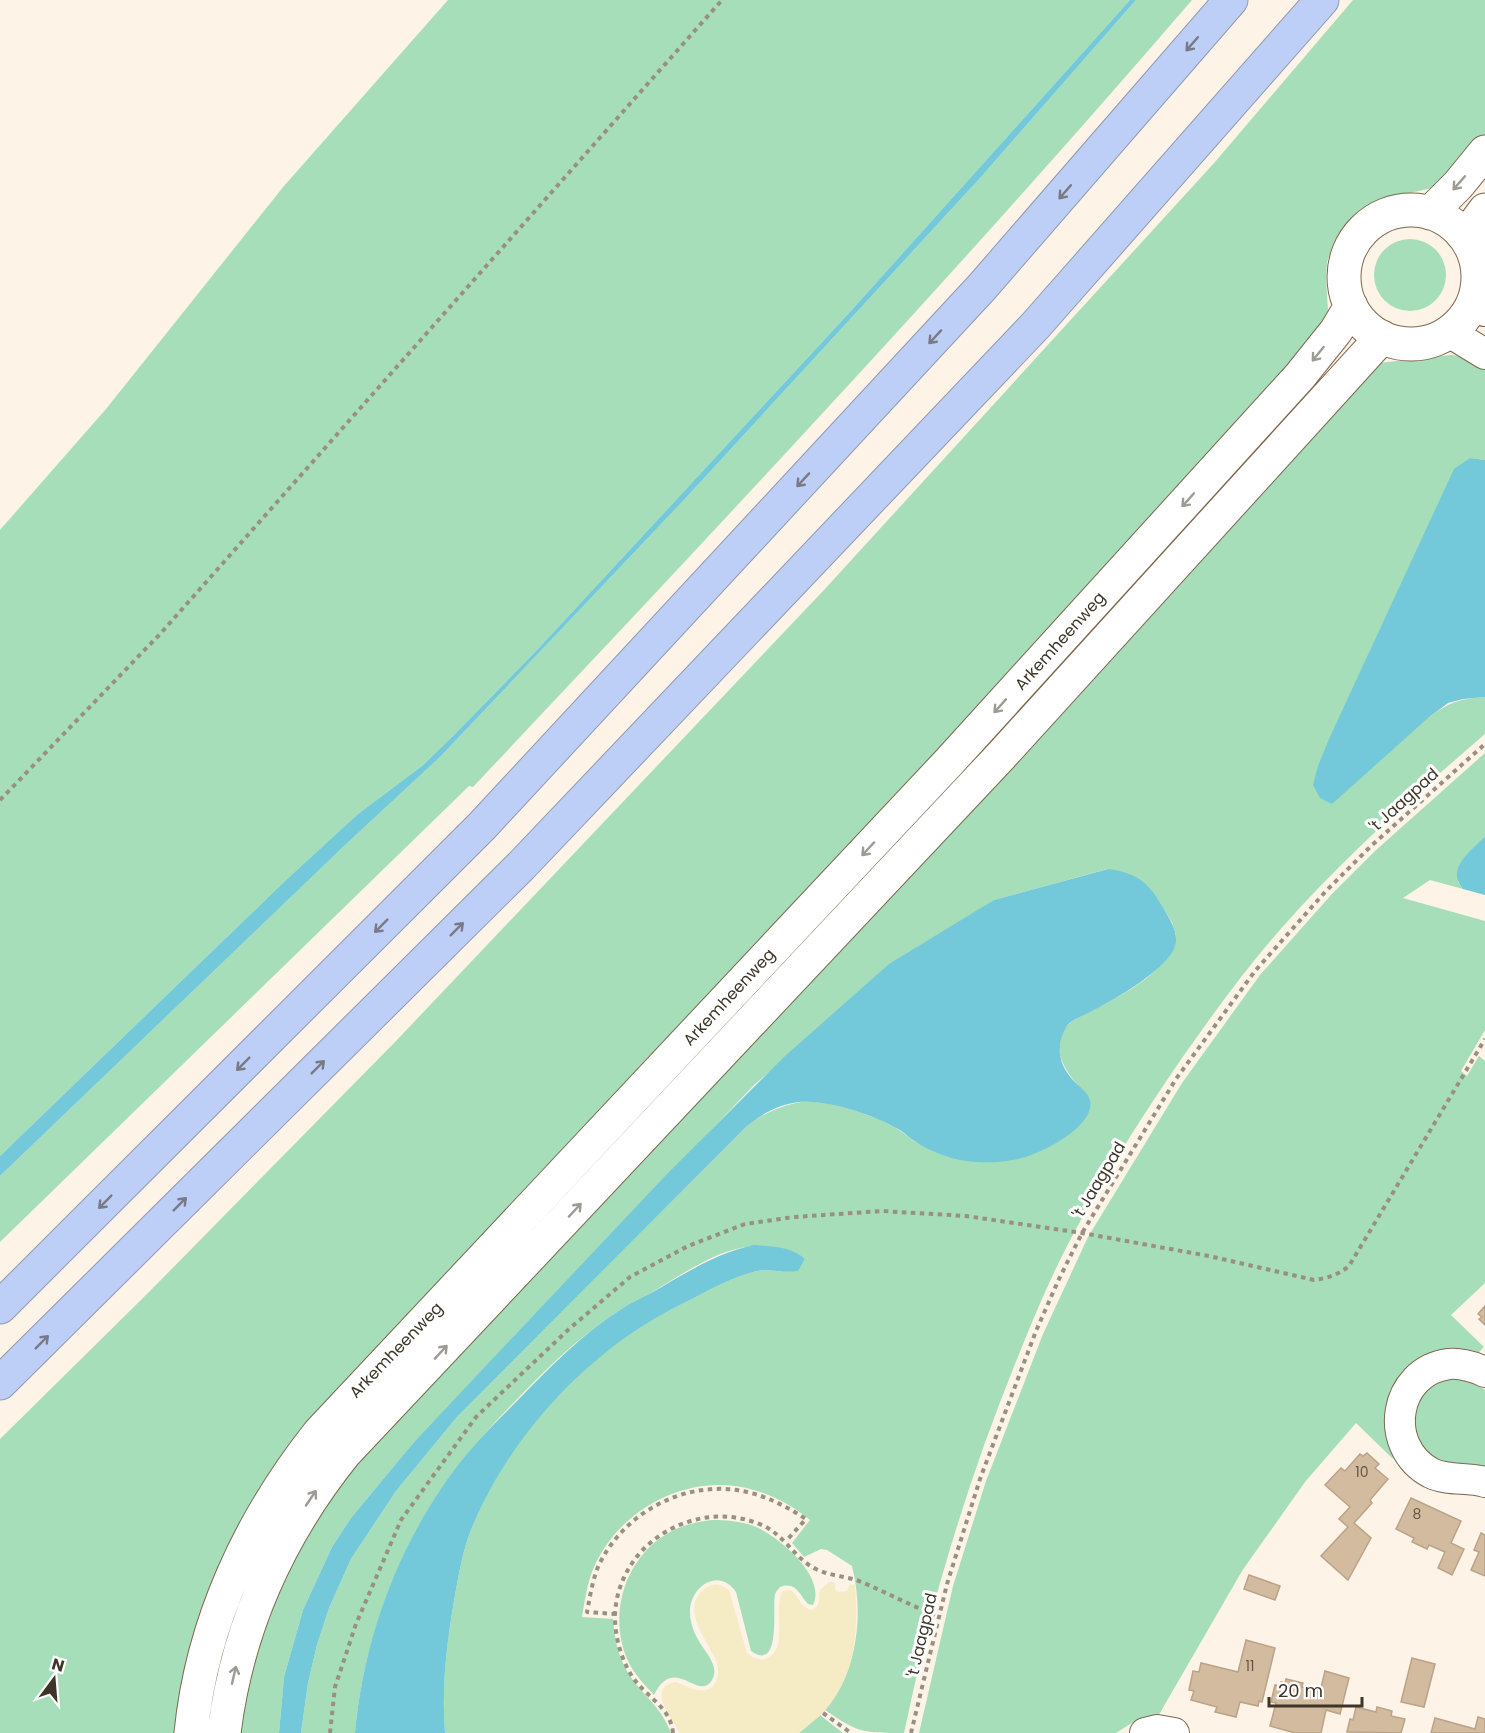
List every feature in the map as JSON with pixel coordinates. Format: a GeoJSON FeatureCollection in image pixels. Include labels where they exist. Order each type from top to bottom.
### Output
{"type":"FeatureCollection","features":[{"type":"Feature","properties":{"kind":"highway"},"geometry":{"type":"LineString","coordinates":[[0,1307],[482,826],[982,287],[1231,0]]}},
{"type":"Feature","properties":{"kind":"highway"},"geometry":{"type":"LineString","coordinates":[[0,1383],[521,866],[1035,326],[1322,0]]}},
{"type":"Feature","properties":{"kind":"main road"},"geometry":{"type":"LineString","coordinates":[[1430,213],[1458,185],[1485,152]]}},
{"type":"Feature","properties":{"kind":"main road"},"geometry":{"type":"LineString","coordinates":[[1408,210],[1430,213],[1449,222],[1465,237],[1478,268],[1479,307],[1449,333],[1416,344],[1399,343],[1382,337],[1364,324],[1351,306],[1344,285],[1345,263],[1354,242],[1368,226],[1387,214],[1408,210]]}},
{"type":"Feature","properties":{"kind":"main road"},"geometry":{"type":"LineString","coordinates":[[1465,237],[1485,210]]}},
{"type":"Feature","properties":{"kind":"main road","name":"Arkemheenweg"},"geometry":{"type":"LineString","coordinates":[[191,1733],[202,1669],[214,1624],[231,1578],[276,1492],[319,1433],[957,754],[1300,376],[1336,331],[1351,306]]}},
{"type":"Feature","properties":{"kind":"main road","name":"Arkemheenweg"},"geometry":{"type":"LineString","coordinates":[[224,1733],[238,1656],[261,1591],[303,1509],[345,1453],[1000,757],[1382,337]]}},
{"type":"Feature","properties":{"kind":"street"},"geometry":{"type":"LineString","coordinates":[[1449,333],[1485,354]]}},
{"type":"Feature","properties":{"kind":"street"},"geometry":{"type":"LineString","coordinates":[[1485,1371],[1468,1365],[1450,1364],[1433,1368],[1418,1378],[1408,1389],[1401,1404],[1398,1419],[1400,1435],[1406,1450],[1416,1462],[1432,1473],[1485,1482]]}},
{"type":"Feature","properties":{"kind":"street"},"geometry":{"type":"LineString","coordinates":[[1145,1733],[1157,1730],[1174,1733]]}},
{"type":"Feature","properties":{"kind":"path"},"geometry":{"type":"LineString","coordinates":[[0,800],[161,633],[722,0]]}},
{"type":"Feature","properties":{"kind":"path","name":"'t Jaagpad"},"geometry":{"type":"LineString","coordinates":[[911,1733],[938,1616],[968,1516],[1000,1424],[1045,1310],[1082,1233],[1176,1079],[1254,971],[1363,853],[1485,744]]}},
{"type":"Feature","properties":{"kind":"path"},"geometry":{"type":"LineString","coordinates":[[330,1733],[335,1687],[356,1624],[402,1520],[476,1417],[568,1329],[630,1277],[688,1246],[745,1224],[794,1216],[882,1211],[966,1216],[1082,1233],[1209,1256],[1314,1280],[1328,1278],[1339,1274],[1349,1266],[1370,1235],[1417,1150],[1485,1039]]}},
{"type":"Feature","properties":{"kind":"path"},"geometry":{"type":"LineString","coordinates":[[616,1614],[587,1612],[598,1568],[609,1548],[623,1530],[660,1503],[691,1492],[724,1489],[746,1491],[767,1497],[806,1519],[786,1542]]}},
{"type":"Feature","properties":{"kind":"path"},"geometry":{"type":"LineString","coordinates":[[673,1733],[672,1725],[656,1699],[635,1680],[624,1661],[617,1640],[616,1614],[624,1578],[633,1561],[662,1533],[681,1523],[723,1516],[745,1519],[765,1527],[786,1542],[803,1561],[818,1570],[857,1580],[938,1616]]}},
{"type":"Feature","properties":{"kind":"path"},"geometry":{"type":"LineString","coordinates":[[823,1713],[851,1733]]}},
{"type":"Feature","properties":{"kind":"green space"},"geometry":{"type":"Polygon","coordinates":[[[448,0],[1130,0],[849,313],[538,649],[453,736],[422,766],[358,814],[286,880],[0,1156],[0,530],[106,409],[284,186],[448,0]]]}},
{"type":"Feature","properties":{"kind":"green space"},"geometry":{"type":"Polygon","coordinates":[[[1136,0],[1192,0],[927,300],[473,787],[469,786],[0,1242],[0,1176],[440,757],[683,501],[981,177],[1136,0]]]}},
{"type":"Feature","properties":{"kind":"green space"},"geometry":{"type":"Polygon","coordinates":[[[1353,0],[1485,0],[1485,134],[1454,174],[1436,187],[1384,199],[1368,206],[1342,229],[1327,262],[1328,310],[1325,323],[1310,350],[306,1434],[181,1733],[0,1733],[0,1439],[150,1291],[396,1041],[824,590],[1215,162],[1353,0]]]}},
{"type":"Feature","properties":{"kind":"green space"},"geometry":{"type":"Polygon","coordinates":[[[1417,239],[1436,249],[1444,261],[1446,275],[1444,289],[1436,301],[1424,309],[1403,311],[1384,301],[1376,289],[1374,268],[1384,249],[1396,241],[1417,239]]]}},
{"type":"Feature","properties":{"kind":"green space"},"geometry":{"type":"Polygon","coordinates":[[[1451,355],[1461,356],[1485,366],[1485,460],[1470,458],[1428,718],[1455,702],[1485,697],[1485,734],[1353,853],[1266,946],[1182,1058],[1101,1185],[1067,1246],[1043,1296],[984,1445],[940,1583],[904,1733],[862,1730],[825,1710],[845,1678],[855,1641],[857,1603],[852,1566],[827,1550],[821,1549],[804,1557],[792,1543],[810,1520],[769,1495],[730,1485],[682,1490],[660,1499],[639,1512],[621,1527],[606,1546],[594,1567],[588,1585],[582,1617],[613,1619],[617,1644],[624,1666],[659,1711],[671,1733],[445,1733],[446,1658],[462,1561],[474,1523],[490,1489],[510,1456],[558,1395],[586,1368],[649,1322],[738,1277],[762,1270],[797,1271],[805,1259],[790,1251],[756,1246],[728,1251],[716,1256],[627,1305],[584,1336],[498,1419],[452,1474],[426,1514],[399,1566],[370,1648],[358,1704],[355,1733],[301,1733],[308,1683],[329,1608],[351,1559],[396,1491],[457,1417],[746,1127],[763,1115],[796,1103],[834,1105],[877,1119],[914,1141],[948,1157],[1071,1132],[1085,1116],[1089,1108],[1089,1097],[1063,1064],[1059,1045],[1062,1035],[1073,1021],[1121,995],[1157,969],[1164,961],[1176,935],[1172,922],[1157,898],[1107,869],[994,900],[919,946],[754,1085],[414,1442],[351,1518],[332,1547],[303,1610],[284,1677],[279,1733],[233,1733],[247,1659],[325,1494],[1379,363],[1451,355]]]}},
{"type":"Feature","properties":{"kind":"green space"},"geometry":{"type":"Polygon","coordinates":[[[1485,753],[1485,836],[1461,863],[1458,882],[1463,889],[1430,880],[1403,898],[1485,921],[1485,1030],[1461,1071],[1467,1076],[1479,1056],[1485,1061],[1485,1283],[1451,1315],[1484,1347],[1476,1355],[1429,1357],[1393,1459],[1356,1423],[1305,1482],[1242,1571],[1157,1718],[1135,1721],[1116,1733],[919,1733],[953,1586],[986,1481],[1043,1334],[1088,1237],[1182,1083],[1260,975],[1331,895],[1375,851],[1485,753]]]}},
{"type":"Feature","properties":{"kind":"green space"},"geometry":{"type":"Polygon","coordinates":[[[1452,1378],[1470,1381],[1485,1390],[1485,1467],[1444,1463],[1430,1455],[1419,1441],[1413,1420],[1419,1401],[1432,1387],[1452,1378]]]}},
{"type":"Feature","properties":{"kind":"green space"},"geometry":{"type":"Polygon","coordinates":[[[712,1520],[733,1521],[754,1526],[787,1548],[798,1558],[813,1582],[815,1594],[813,1605],[808,1604],[794,1587],[780,1587],[775,1595],[774,1636],[767,1653],[761,1655],[751,1651],[736,1592],[722,1581],[714,1580],[707,1583],[695,1594],[691,1603],[690,1616],[696,1635],[713,1665],[712,1680],[706,1686],[700,1686],[678,1678],[670,1678],[662,1683],[654,1695],[631,1667],[622,1645],[619,1626],[624,1588],[642,1555],[656,1542],[682,1527],[712,1520]]]}},
{"type":"Feature","properties":{"kind":"green space"},"geometry":{"type":"Polygon","coordinates":[[[820,1715],[843,1733],[799,1733],[820,1715]]]}},
{"type":"Feature","properties":{"kind":"sand"},"geometry":{"type":"Polygon","coordinates":[[[829,1582],[834,1582],[836,1591],[839,1592],[847,1591],[850,1584],[855,1585],[856,1618],[850,1665],[837,1694],[824,1712],[799,1733],[680,1733],[667,1712],[662,1690],[675,1682],[694,1689],[709,1689],[718,1676],[715,1658],[694,1613],[699,1595],[707,1587],[716,1584],[729,1590],[747,1653],[762,1660],[771,1656],[779,1640],[779,1609],[783,1591],[790,1590],[804,1607],[812,1610],[818,1604],[820,1590],[829,1582]]]}},
{"type":"Feature","properties":{"kind":"water"},"geometry":{"type":"Polygon","coordinates":[[[1130,0],[1136,0],[981,177],[683,501],[440,757],[0,1176],[0,1156],[286,880],[358,814],[422,766],[538,649],[849,313],[1130,0]]]}},
{"type":"Feature","properties":{"kind":"water"},"geometry":{"type":"Polygon","coordinates":[[[1470,458],[1485,460],[1485,697],[1448,703],[1428,718],[1332,804],[1320,798],[1313,785],[1318,766],[1454,469],[1470,458]]]}},
{"type":"Feature","properties":{"kind":"water"},"geometry":{"type":"Polygon","coordinates":[[[1485,836],[1485,895],[1463,889],[1457,874],[1458,867],[1467,854],[1485,836]]]}},
{"type":"Feature","properties":{"kind":"water"},"geometry":{"type":"Polygon","coordinates":[[[1108,869],[1127,873],[1148,886],[1171,922],[1176,941],[1170,955],[1152,974],[1114,999],[1072,1021],[1063,1033],[1060,1047],[1061,1061],[1068,1074],[1090,1100],[1084,1121],[1062,1139],[1035,1153],[1013,1160],[988,1162],[945,1156],[876,1118],[823,1103],[799,1102],[784,1105],[751,1123],[457,1417],[396,1491],[351,1559],[329,1608],[308,1683],[301,1733],[279,1733],[284,1677],[303,1610],[332,1547],[351,1518],[414,1442],[668,1173],[784,1057],[889,964],[994,900],[1108,869]]]}},
{"type":"Feature","properties":{"kind":"water"},"geometry":{"type":"Polygon","coordinates":[[[754,1245],[788,1250],[805,1259],[798,1271],[762,1270],[738,1277],[649,1322],[617,1343],[559,1395],[510,1456],[490,1489],[474,1523],[462,1561],[446,1658],[445,1733],[355,1733],[367,1658],[390,1585],[424,1516],[444,1484],[467,1454],[554,1363],[608,1318],[701,1265],[726,1253],[754,1245]]]}},
{"type":"Feature","properties":{"kind":"building"},"geometry":{"type":"Polygon","coordinates":[[[1485,1306],[1485,1325],[1479,1319],[1482,1317],[1478,1314],[1485,1306]]]}},
{"type":"Feature","properties":{"kind":"building"},"geometry":{"type":"Polygon","coordinates":[[[1367,1453],[1379,1464],[1375,1468],[1388,1479],[1370,1500],[1372,1503],[1354,1523],[1371,1538],[1348,1580],[1321,1556],[1348,1527],[1339,1519],[1350,1507],[1325,1485],[1341,1468],[1345,1471],[1360,1454],[1363,1456],[1367,1453]]]}},
{"type":"Feature","properties":{"kind":"building"},"geometry":{"type":"Polygon","coordinates":[[[1411,1498],[1461,1521],[1451,1543],[1464,1549],[1452,1575],[1438,1568],[1445,1552],[1429,1545],[1427,1549],[1412,1542],[1414,1538],[1396,1529],[1411,1498]]]}},
{"type":"Feature","properties":{"kind":"building"},"geometry":{"type":"Polygon","coordinates":[[[1481,1533],[1485,1535],[1485,1576],[1471,1570],[1479,1552],[1474,1550],[1481,1533]]]}},
{"type":"Feature","properties":{"kind":"building"},"geometry":{"type":"Polygon","coordinates":[[[1249,1575],[1280,1586],[1275,1600],[1244,1589],[1249,1575]]]}},
{"type":"Feature","properties":{"kind":"building"},"geometry":{"type":"Polygon","coordinates":[[[1246,1640],[1275,1648],[1262,1702],[1259,1701],[1258,1706],[1240,1702],[1236,1717],[1215,1712],[1217,1707],[1191,1700],[1194,1691],[1189,1690],[1193,1671],[1199,1672],[1201,1663],[1238,1672],[1246,1640]]]}},
{"type":"Feature","properties":{"kind":"building"},"geometry":{"type":"Polygon","coordinates":[[[1412,1658],[1435,1664],[1424,1707],[1401,1702],[1412,1658]]]}},
{"type":"Feature","properties":{"kind":"building"},"geometry":{"type":"Polygon","coordinates":[[[1325,1671],[1349,1678],[1340,1714],[1326,1710],[1321,1733],[1295,1733],[1270,1726],[1276,1703],[1271,1702],[1275,1685],[1280,1686],[1281,1682],[1285,1683],[1286,1679],[1303,1683],[1302,1687],[1320,1692],[1325,1671]]]}},
{"type":"Feature","properties":{"kind":"building"},"geometry":{"type":"Polygon","coordinates":[[[1356,1707],[1376,1712],[1377,1707],[1392,1711],[1391,1716],[1405,1719],[1401,1733],[1347,1732],[1356,1707]]]}},
{"type":"Feature","properties":{"kind":"building"},"geometry":{"type":"Polygon","coordinates":[[[1478,1717],[1485,1719],[1485,1733],[1431,1733],[1435,1718],[1475,1729],[1478,1717]]]}}]}
